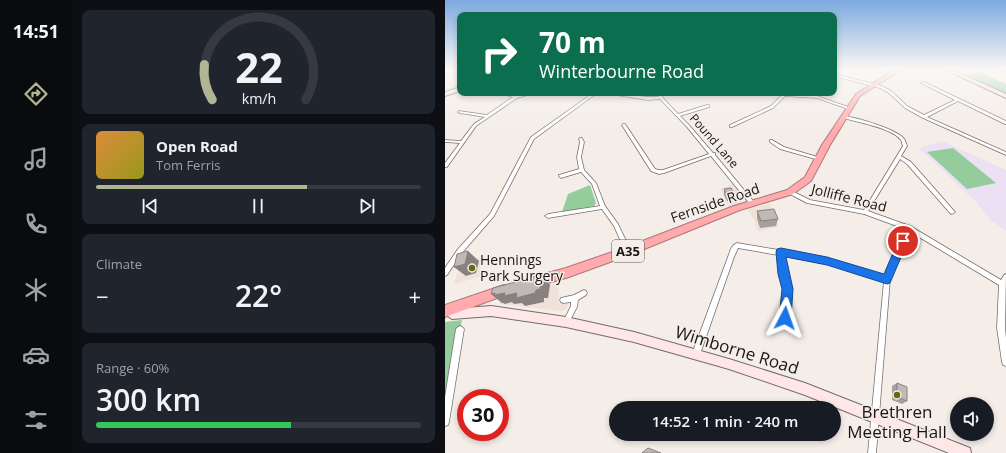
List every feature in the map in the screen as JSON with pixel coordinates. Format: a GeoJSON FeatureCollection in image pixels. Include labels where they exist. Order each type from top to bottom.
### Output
{"type":"FeatureCollection","features":[{"type":"Feature","properties":{"kind":"highway","name":"Fernside Road"},"geometry":{"type":"LineString","coordinates":[[453,310],[490,294],[566,273],[628,251],[721,214],[790,192],[808,179],[826,145],[849,108],[859,95],[866,90]]}},
{"type":"Feature","properties":{"kind":"main road"},"geometry":{"type":"LineString","coordinates":[[445,94],[457,90]]}},
{"type":"Feature","properties":{"kind":"main road"},"geometry":{"type":"LineString","coordinates":[[993,90],[1006,96]]}},
{"type":"Feature","properties":{"kind":"main road","name":"Wimborne Road"},"geometry":{"type":"LineString","coordinates":[[453,310],[491,311],[566,322],[634,337],[696,354],[805,389],[876,416],[965,453]]}},
{"type":"Feature","properties":{"kind":"main road","name":"Wimborne Road"},"geometry":{"type":"LineString","coordinates":[[453,310],[491,311]]}},
{"type":"Feature","properties":{"kind":"street"},"geometry":{"type":"LineString","coordinates":[[886,90],[890,92],[906,107],[924,117],[1006,154]]}},
{"type":"Feature","properties":{"kind":"street"},"geometry":{"type":"LineString","coordinates":[[938,90],[1006,122]]}},
{"type":"Feature","properties":{"kind":"street"},"geometry":{"type":"LineString","coordinates":[[445,166],[475,125],[516,97],[520,96]]}},
{"type":"Feature","properties":{"kind":"street"},"geometry":{"type":"LineString","coordinates":[[445,273],[460,251],[492,215],[531,138],[591,96]]}},
{"type":"Feature","properties":{"kind":"street"},"geometry":{"type":"LineString","coordinates":[[633,96],[661,98]]}},
{"type":"Feature","properties":{"kind":"street"},"geometry":{"type":"LineString","coordinates":[[731,126],[772,107],[783,96],[817,97],[849,108]]}},
{"type":"Feature","properties":{"kind":"street","name":"Pound Lane"},"geometry":{"type":"LineString","coordinates":[[661,98],[713,154],[752,203]]}},
{"type":"Feature","properties":{"kind":"street"},"geometry":{"type":"LineString","coordinates":[[924,117],[958,100]]}},
{"type":"Feature","properties":{"kind":"street"},"geometry":{"type":"LineString","coordinates":[[678,115],[708,106]]}},
{"type":"Feature","properties":{"kind":"street"},"geometry":{"type":"LineString","coordinates":[[460,112],[488,116]]}},
{"type":"Feature","properties":{"kind":"street"},"geometry":{"type":"LineString","coordinates":[[844,117],[888,130],[900,136],[905,143],[905,146],[865,212]]}},
{"type":"Feature","properties":{"kind":"street"},"geometry":{"type":"LineString","coordinates":[[625,125],[655,171],[664,171],[713,154]]}},
{"type":"Feature","properties":{"kind":"street"},"geometry":{"type":"LineString","coordinates":[[581,139],[582,142],[579,157],[582,170],[594,183],[603,207],[616,224],[628,251]]}},
{"type":"Feature","properties":{"kind":"street"},"geometry":{"type":"LineString","coordinates":[[445,141],[462,142]]}},
{"type":"Feature","properties":{"kind":"street"},"geometry":{"type":"LineString","coordinates":[[771,141],[782,148],[819,159]]}},
{"type":"Feature","properties":{"kind":"street"},"geometry":{"type":"LineString","coordinates":[[899,156],[909,163],[952,212]]}},
{"type":"Feature","properties":{"kind":"street"},"geometry":{"type":"LineString","coordinates":[[561,176],[582,170]]}},
{"type":"Feature","properties":{"kind":"street","name":"Jolliffe Road"},"geometry":{"type":"LineString","coordinates":[[790,192],[809,202],[865,212],[908,228],[1004,284]]}},
{"type":"Feature","properties":{"kind":"street"},"geometry":{"type":"LineString","coordinates":[[548,216],[603,207]]}},
{"type":"Feature","properties":{"kind":"street"},"geometry":{"type":"LineString","coordinates":[[872,453],[887,279],[908,228]]}},
{"type":"Feature","properties":{"kind":"street"},"geometry":{"type":"LineString","coordinates":[[696,354],[735,247],[740,245],[827,261],[887,279]]}},
{"type":"Feature","properties":{"kind":"street"},"geometry":{"type":"LineString","coordinates":[[781,252],[783,274],[787,289],[785,318]]}},
{"type":"Feature","properties":{"kind":"street"},"geometry":{"type":"LineString","coordinates":[[1004,284],[1001,328],[1006,362]]}},
{"type":"Feature","properties":{"kind":"street"},"geometry":{"type":"LineString","coordinates":[[563,300],[575,298],[584,293]]}},
{"type":"Feature","properties":{"kind":"street"},"geometry":{"type":"LineString","coordinates":[[566,322],[574,307],[575,298]]}},
{"type":"Feature","properties":{"kind":"street"},"geometry":{"type":"LineString","coordinates":[[445,422],[446,404],[460,329]]}},
{"type":"Feature","properties":{"kind":"shaded area"},"geometry":{"type":"Polygon","coordinates":[[[942,141],[1006,170],[1006,231],[990,219],[977,203],[919,148],[942,141]]]}},
{"type":"Feature","properties":{"kind":"shaded area"},"geometry":{"type":"Polygon","coordinates":[[[732,184],[738,190],[741,197],[740,204],[729,208],[720,189],[732,184]]]}},
{"type":"Feature","properties":{"kind":"shaded area"},"geometry":{"type":"Polygon","coordinates":[[[770,204],[778,227],[758,231],[754,220],[746,208],[770,204]]]}},
{"type":"Feature","properties":{"kind":"shaded area"},"geometry":{"type":"Polygon","coordinates":[[[482,257],[479,277],[454,284],[460,263],[482,257]]]}},
{"type":"Feature","properties":{"kind":"shaded area"},"geometry":{"type":"Polygon","coordinates":[[[556,279],[559,296],[558,303],[562,301],[569,302],[565,310],[561,311],[499,304],[502,295],[556,279]]]}},
{"type":"Feature","properties":{"kind":"green space"},"geometry":{"type":"Polygon","coordinates":[[[997,90],[1006,90],[1006,94],[997,90]]]}},
{"type":"Feature","properties":{"kind":"green space"},"geometry":{"type":"Polygon","coordinates":[[[953,148],[996,183],[967,189],[927,152],[953,148]]]}},
{"type":"Feature","properties":{"kind":"green space"},"geometry":{"type":"Polygon","coordinates":[[[590,185],[596,203],[594,206],[562,212],[568,194],[590,185]]]}},
{"type":"Feature","properties":{"kind":"green space"},"geometry":{"type":"Polygon","coordinates":[[[462,320],[445,399],[445,322],[462,320]]]}},
{"type":"Feature","properties":{"kind":"building"},"geometry":{"type":"Polygon","coordinates":[[[731,188],[734,194],[727,196],[724,189],[731,188]]]}},
{"type":"Feature","properties":{"kind":"building"},"geometry":{"type":"Polygon","coordinates":[[[774,209],[778,219],[761,221],[757,211],[774,209]]]}},
{"type":"Feature","properties":{"kind":"building"},"geometry":{"type":"Polygon","coordinates":[[[468,251],[465,264],[454,267],[457,254],[468,251]]]}},
{"type":"Feature","properties":{"kind":"building"},"geometry":{"type":"Polygon","coordinates":[[[542,275],[540,289],[536,290],[535,293],[516,298],[517,293],[504,296],[505,293],[494,295],[495,293],[491,294],[493,288],[542,275]]]}},
{"type":"Feature","properties":{"kind":"building"},"geometry":{"type":"Polygon","coordinates":[[[897,383],[907,387],[907,401],[897,397],[897,383]]]}},
{"type":"Feature","properties":{"kind":"building"},"geometry":{"type":"Polygon","coordinates":[[[648,448],[661,453],[642,453],[648,448]]]}},
{"type":"Feature","properties":{"kind":"place","name":"Hennings Park Surgery"},"geometry":{"type":"Point","coordinates":[472,268]}},
{"type":"Feature","properties":{"kind":"place","name":"Brethren Meeting Hall"},"geometry":{"type":"Point","coordinates":[897,395]}},
{"type":"Feature","properties":{"kind":"route"},"geometry":{"type":"LineString","coordinates":[[785,318],[787,289],[783,274],[780,255],[781,252],[827,261],[887,279],[903,241]]}}]}
